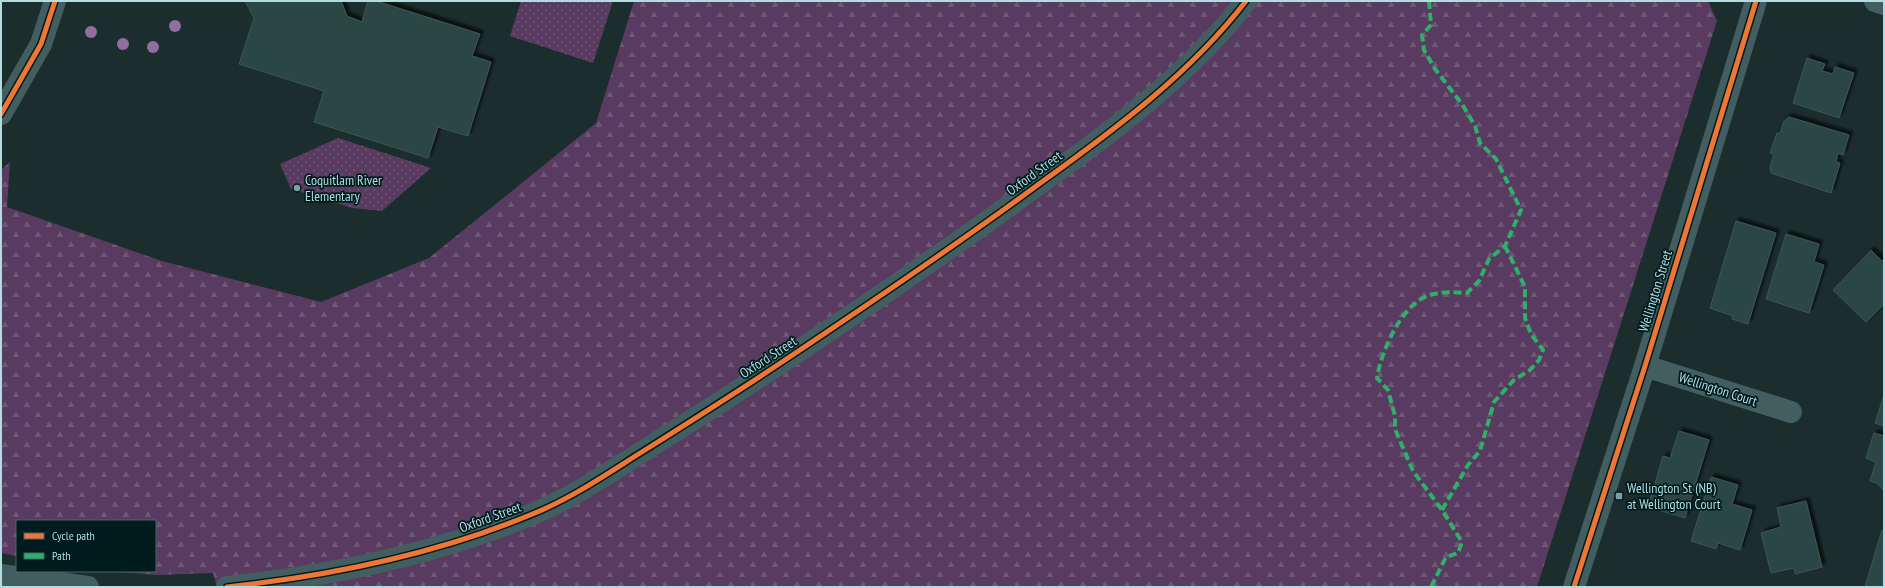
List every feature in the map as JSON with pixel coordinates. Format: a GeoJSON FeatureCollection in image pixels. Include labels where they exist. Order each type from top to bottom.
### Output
{"type":"FeatureCollection","features":[{"type":"Feature","properties":{"kind":"street"},"geometry":{"type":"LineString","coordinates":[[1,114],[41,44],[55,1]]}},
{"type":"Feature","properties":{"kind":"street","name":"Oxford Street"},"geometry":{"type":"LineString","coordinates":[[226,587],[278,580],[352,566],[472,537],[533,514],[605,475],[717,404],[874,301],[1066,165],[1117,126],[1186,66],[1220,32],[1246,1]]}},
{"type":"Feature","properties":{"kind":"street","name":"Wellington Street"},"geometry":{"type":"LineString","coordinates":[[1574,587],[1645,366],[1756,1]]}},
{"type":"Feature","properties":{"kind":"street"},"geometry":{"type":"LineString","coordinates":[[1875,1],[1884,4]]}},
{"type":"Feature","properties":{"kind":"street","name":"Wellington Court"},"geometry":{"type":"LineString","coordinates":[[1645,366],[1791,412]]}},
{"type":"Feature","properties":{"kind":"street"},"geometry":{"type":"LineString","coordinates":[[1,575],[88,587]]}},
{"type":"Feature","properties":{"kind":"green space"},"geometry":{"type":"Polygon","coordinates":[[[521,1],[613,1],[593,63],[510,36],[521,1]]]}},
{"type":"Feature","properties":{"kind":"green space"},"geometry":{"type":"Polygon","coordinates":[[[634,1],[1708,1],[1717,21],[1537,587],[217,587],[213,573],[158,575],[121,572],[156,572],[156,520],[16,520],[16,556],[1,553],[1,170],[10,162],[7,207],[162,261],[321,302],[429,258],[596,123],[634,1]]]}},
{"type":"Feature","properties":{"kind":"green space"},"geometry":{"type":"Polygon","coordinates":[[[338,138],[431,168],[382,211],[352,208],[291,189],[280,164],[338,138]]]}},
{"type":"Feature","properties":{"kind":"building"},"geometry":{"type":"Polygon","coordinates":[[[245,1],[341,1],[347,16],[362,22],[368,1],[376,1],[480,34],[472,56],[491,62],[468,136],[438,127],[428,158],[314,122],[324,91],[239,64],[254,18],[245,1]]]}},
{"type":"Feature","properties":{"kind":"building"},"geometry":{"type":"Polygon","coordinates":[[[1807,58],[1825,64],[1822,71],[1833,74],[1835,67],[1854,73],[1839,118],[1793,103],[1807,58]]]}},
{"type":"Feature","properties":{"kind":"building"},"geometry":{"type":"Polygon","coordinates":[[[1789,117],[1849,135],[1843,155],[1838,153],[1836,162],[1840,163],[1831,193],[1771,173],[1770,167],[1774,154],[1770,153],[1777,133],[1780,133],[1784,121],[1789,117]]]}},
{"type":"Feature","properties":{"kind":"building"},"geometry":{"type":"Polygon","coordinates":[[[1736,221],[1776,233],[1748,324],[1732,319],[1733,316],[1710,308],[1736,221]]]}},
{"type":"Feature","properties":{"kind":"building"},"geometry":{"type":"Polygon","coordinates":[[[1786,234],[1819,244],[1814,262],[1824,265],[1809,313],[1766,299],[1786,234]]]}},
{"type":"Feature","properties":{"kind":"building"},"geometry":{"type":"Polygon","coordinates":[[[1871,250],[1882,261],[1884,259],[1884,304],[1866,322],[1833,290],[1871,250]]]}},
{"type":"Feature","properties":{"kind":"building"},"geometry":{"type":"Polygon","coordinates":[[[1884,395],[1884,426],[1875,423],[1884,395]]]}},
{"type":"Feature","properties":{"kind":"building"},"geometry":{"type":"Polygon","coordinates":[[[1679,431],[1709,440],[1685,518],[1648,507],[1663,456],[1670,458],[1679,431]]]}},
{"type":"Feature","properties":{"kind":"building"},"geometry":{"type":"Polygon","coordinates":[[[1874,433],[1884,436],[1884,491],[1877,483],[1870,481],[1876,462],[1866,458],[1874,433]]]}},
{"type":"Feature","properties":{"kind":"building"},"geometry":{"type":"Polygon","coordinates":[[[1711,477],[1738,485],[1732,504],[1752,510],[1740,550],[1718,543],[1716,549],[1691,541],[1711,477]]]}},
{"type":"Feature","properties":{"kind":"building"},"geometry":{"type":"Polygon","coordinates":[[[1806,501],[1822,567],[1795,574],[1794,568],[1771,573],[1761,533],[1781,527],[1777,508],[1806,501]]]}},
{"type":"Feature","properties":{"kind":"building"},"geometry":{"type":"Polygon","coordinates":[[[1882,530],[1884,531],[1884,587],[1865,587],[1882,530]]]}},
{"type":"Feature","properties":{"kind":"marked path"},"geometry":{"type":"LineString","coordinates":[[1429,1],[1431,25],[1422,35],[1424,50],[1435,69],[1462,104],[1475,126],[1480,143],[1496,159],[1521,210],[1505,246],[1489,259],[1479,281],[1467,293],[1447,292],[1432,294],[1418,301],[1409,309],[1394,331],[1379,367],[1377,378],[1388,390],[1395,416],[1395,429],[1413,471],[1442,510],[1462,542],[1458,553],[1446,557],[1431,587]]}},
{"type":"Feature","properties":{"kind":"marked path"},"geometry":{"type":"LineString","coordinates":[[1442,510],[1468,465],[1480,451],[1494,402],[1514,380],[1530,370],[1539,360],[1543,350],[1531,334],[1525,318],[1525,287],[1505,246]]}},
{"type":"Feature","properties":{"kind":"cycle path"},"geometry":{"type":"LineString","coordinates":[[1,114],[41,44],[55,1]]}},
{"type":"Feature","properties":{"kind":"cycle path"},"geometry":{"type":"LineString","coordinates":[[227,587],[304,577],[381,562],[419,552],[494,529],[545,509],[575,493],[714,406],[815,340],[944,252],[1067,164],[1122,122],[1175,77],[1224,28],[1246,1]]}},
{"type":"Feature","properties":{"kind":"cycle path"},"geometry":{"type":"LineString","coordinates":[[1574,587],[1645,366],[1756,1]]}},
{"type":"Feature","properties":{"kind":"place","name":"Coquitlam River Elementary"},"geometry":{"type":"Point","coordinates":[297,188]}},
{"type":"Feature","properties":{"kind":"place","name":"Wellington St (NB) at Wellington Court"},"geometry":{"type":"Point","coordinates":[1619,496]}}]}
